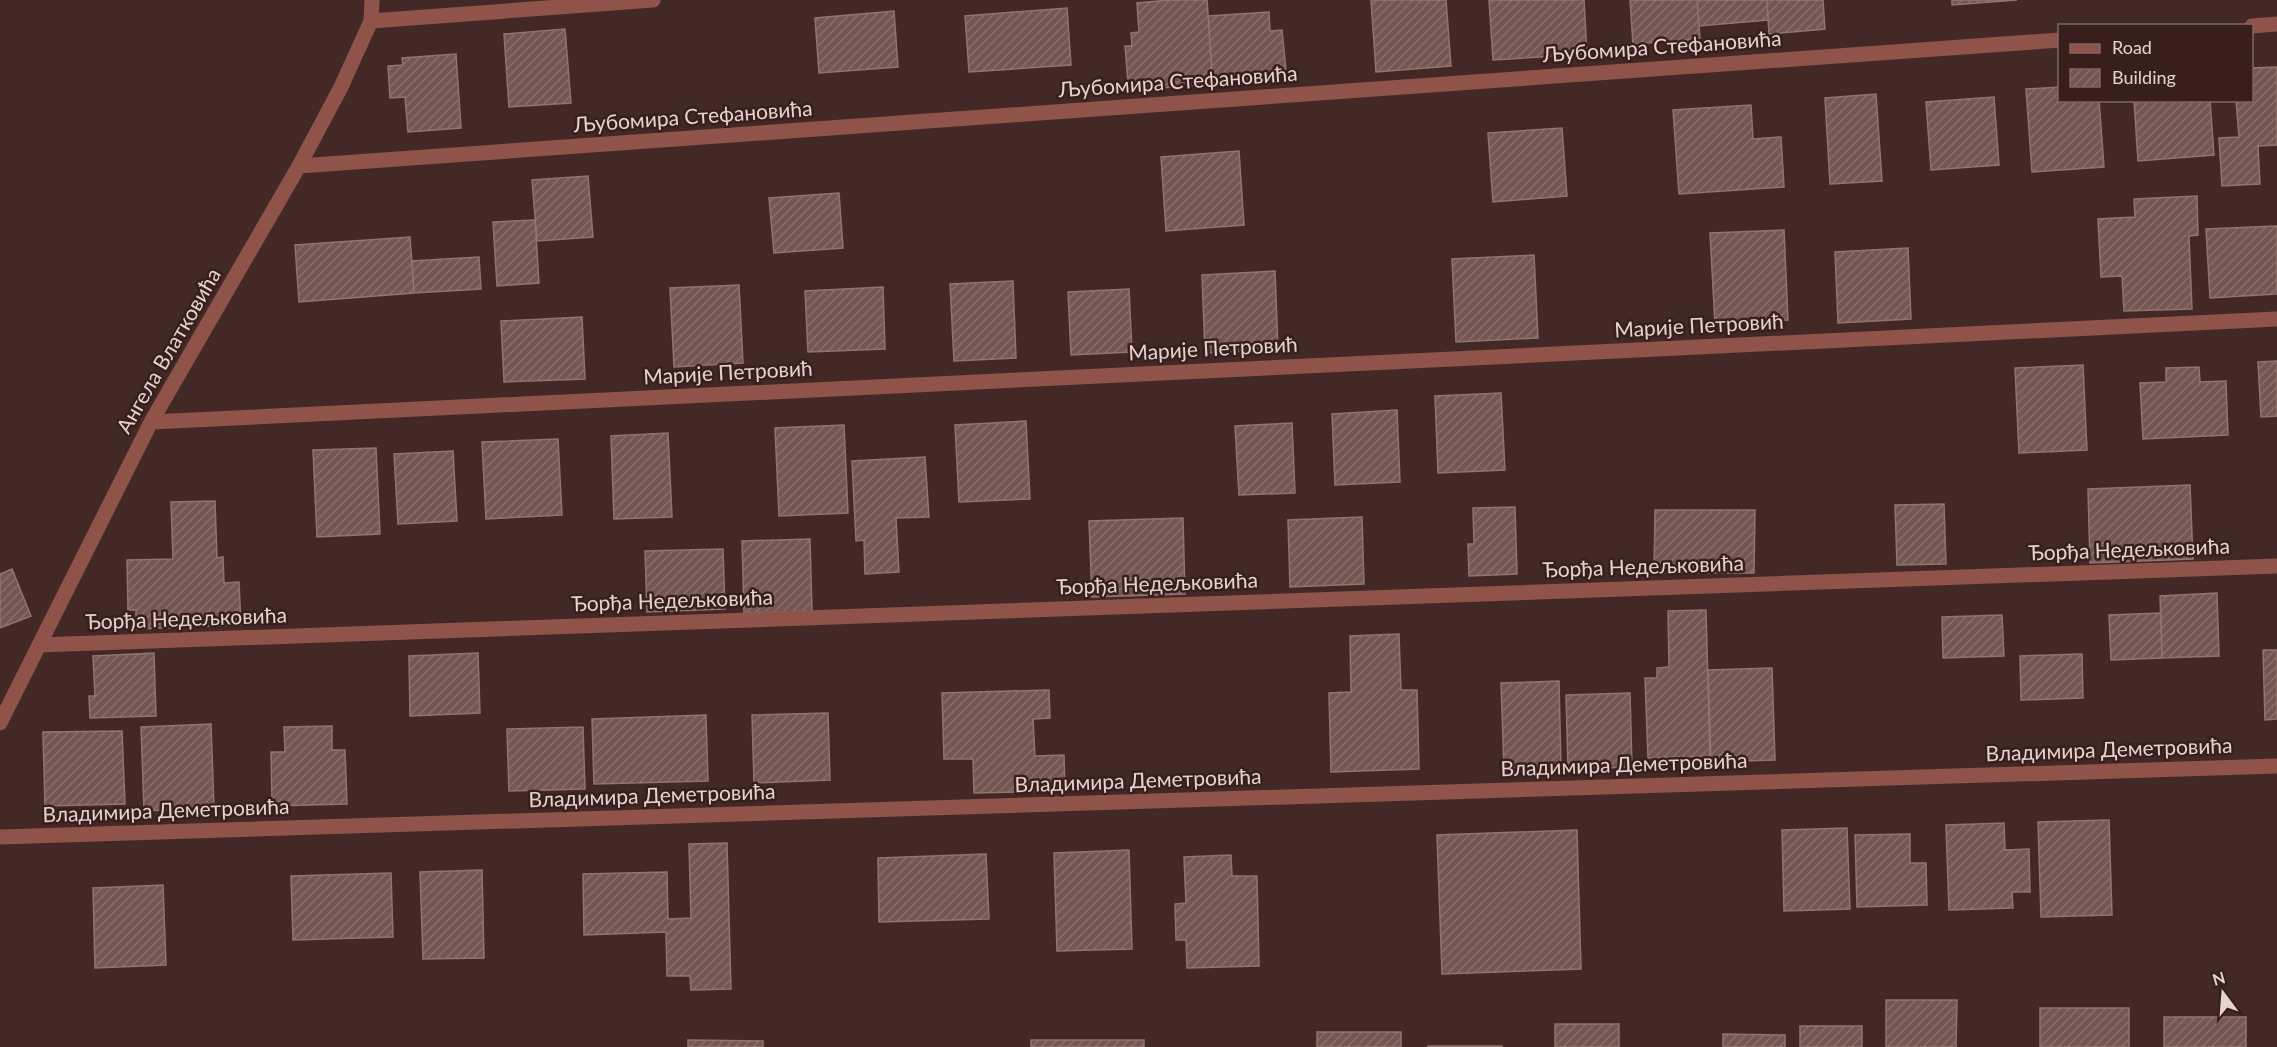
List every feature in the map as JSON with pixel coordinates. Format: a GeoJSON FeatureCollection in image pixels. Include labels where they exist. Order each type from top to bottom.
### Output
{"type":"FeatureCollection","features":[{"type":"Feature","properties":{"kind":"street","name":"Ангела Влатковића"},"geometry":{"type":"LineString","coordinates":[[0,723],[151,422],[299,166],[341,87],[371,21],[372,0]]}},
{"type":"Feature","properties":{"kind":"street"},"geometry":{"type":"LineString","coordinates":[[371,21],[653,0]]}},
{"type":"Feature","properties":{"kind":"street"},"geometry":{"type":"LineString","coordinates":[[2253,26],[2277,24]]}},
{"type":"Feature","properties":{"kind":"street","name":"Љубомира Стефановића"},"geometry":{"type":"LineString","coordinates":[[299,166],[2058,40]]}},
{"type":"Feature","properties":{"kind":"street","name":"Марије Петровић"},"geometry":{"type":"LineString","coordinates":[[151,422],[2277,319]]}},
{"type":"Feature","properties":{"kind":"street","name":"Ђорђа Недељковића"},"geometry":{"type":"LineString","coordinates":[[39,645],[2277,566]]}},
{"type":"Feature","properties":{"kind":"street","name":"Владимира Деметровића"},"geometry":{"type":"LineString","coordinates":[[0,837],[2277,766]]}},
{"type":"Feature","properties":{"kind":"building"},"geometry":{"type":"Polygon","coordinates":[[[1207,0],[1213,84],[1148,89],[1148,82],[1128,83],[1125,46],[1132,46],[1131,33],[1139,32],[1137,3],[1207,0]]]}},
{"type":"Feature","properties":{"kind":"building"},"geometry":{"type":"Polygon","coordinates":[[[1371,0],[1446,0],[1451,66],[1376,72],[1371,0]]]}},
{"type":"Feature","properties":{"kind":"building"},"geometry":{"type":"Polygon","coordinates":[[[1489,0],[1584,0],[1587,54],[1493,60],[1489,0]]]}},
{"type":"Feature","properties":{"kind":"building"},"geometry":{"type":"Polygon","coordinates":[[[1630,0],[1697,0],[1700,39],[1633,44],[1630,0]]]}},
{"type":"Feature","properties":{"kind":"building"},"geometry":{"type":"Polygon","coordinates":[[[1697,0],[1767,0],[1768,20],[1699,26],[1697,0]]]}},
{"type":"Feature","properties":{"kind":"building"},"geometry":{"type":"Polygon","coordinates":[[[1767,0],[1823,0],[1825,29],[1769,34],[1767,0]]]}},
{"type":"Feature","properties":{"kind":"building"},"geometry":{"type":"Polygon","coordinates":[[[1952,0],[2017,0],[1952,5],[1952,0]]]}},
{"type":"Feature","properties":{"kind":"building"},"geometry":{"type":"Polygon","coordinates":[[[1067,8],[1071,65],[969,72],[965,16],[1067,8]]]}},
{"type":"Feature","properties":{"kind":"building"},"geometry":{"type":"Polygon","coordinates":[[[894,11],[898,67],[819,73],[815,18],[894,11]]]}},
{"type":"Feature","properties":{"kind":"building"},"geometry":{"type":"Polygon","coordinates":[[[1269,12],[1270,31],[1282,30],[1286,71],[1273,72],[1274,79],[1213,84],[1208,16],[1269,12]]]}},
{"type":"Feature","properties":{"kind":"building"},"geometry":{"type":"Polygon","coordinates":[[[565,29],[571,103],[509,107],[504,34],[565,29]]]}},
{"type":"Feature","properties":{"kind":"building"},"geometry":{"type":"Polygon","coordinates":[[[456,54],[461,128],[408,132],[405,97],[390,98],[388,66],[403,65],[402,58],[456,54]]]}},
{"type":"Feature","properties":{"kind":"building"},"geometry":{"type":"Polygon","coordinates":[[[2277,67],[2277,145],[2258,146],[2260,184],[2222,186],[2219,138],[2239,137],[2236,102],[2253,102],[2253,68],[2277,67]]]}},
{"type":"Feature","properties":{"kind":"building"},"geometry":{"type":"Polygon","coordinates":[[[2058,87],[2058,102],[2099,102],[2104,167],[2032,172],[2026,89],[2058,87]]]}},
{"type":"Feature","properties":{"kind":"building"},"geometry":{"type":"Polygon","coordinates":[[[1876,94],[1882,181],[1830,184],[1825,98],[1876,94]]]}},
{"type":"Feature","properties":{"kind":"building"},"geometry":{"type":"Polygon","coordinates":[[[1994,97],[1999,165],[1931,170],[1926,102],[1994,97]]]}},
{"type":"Feature","properties":{"kind":"building"},"geometry":{"type":"Polygon","coordinates":[[[2134,102],[2210,102],[2214,155],[2138,161],[2134,102]]]}},
{"type":"Feature","properties":{"kind":"building"},"geometry":{"type":"Polygon","coordinates":[[[1751,105],[1753,139],[1781,137],[1784,187],[1679,194],[1673,110],[1751,105]]]}},
{"type":"Feature","properties":{"kind":"building"},"geometry":{"type":"Polygon","coordinates":[[[1562,128],[1567,196],[1493,202],[1488,133],[1562,128]]]}},
{"type":"Feature","properties":{"kind":"building"},"geometry":{"type":"Polygon","coordinates":[[[1239,151],[1244,225],[1166,231],[1161,157],[1239,151]]]}},
{"type":"Feature","properties":{"kind":"building"},"geometry":{"type":"Polygon","coordinates":[[[588,176],[593,237],[537,241],[532,180],[588,176]]]}},
{"type":"Feature","properties":{"kind":"building"},"geometry":{"type":"Polygon","coordinates":[[[839,193],[843,248],[774,253],[769,198],[839,193]]]}},
{"type":"Feature","properties":{"kind":"building"},"geometry":{"type":"Polygon","coordinates":[[[2197,196],[2198,235],[2189,236],[2192,309],[2124,311],[2122,276],[2101,277],[2098,219],[2135,217],[2134,199],[2197,196]]]}},
{"type":"Feature","properties":{"kind":"building"},"geometry":{"type":"Polygon","coordinates":[[[535,220],[539,283],[497,286],[493,222],[535,220]]]}},
{"type":"Feature","properties":{"kind":"building"},"geometry":{"type":"Polygon","coordinates":[[[2277,226],[2277,294],[2210,298],[2206,229],[2277,226]]]}},
{"type":"Feature","properties":{"kind":"building"},"geometry":{"type":"Polygon","coordinates":[[[1784,230],[1788,320],[1715,324],[1710,233],[1784,230]]]}},
{"type":"Feature","properties":{"kind":"building"},"geometry":{"type":"Polygon","coordinates":[[[410,237],[414,293],[299,302],[295,245],[410,237]]]}},
{"type":"Feature","properties":{"kind":"building"},"geometry":{"type":"Polygon","coordinates":[[[1908,248],[1911,319],[1838,323],[1835,252],[1908,248]]]}},
{"type":"Feature","properties":{"kind":"building"},"geometry":{"type":"Polygon","coordinates":[[[1534,255],[1538,338],[1456,342],[1452,259],[1534,255]]]}},
{"type":"Feature","properties":{"kind":"building"},"geometry":{"type":"Polygon","coordinates":[[[479,257],[481,289],[414,293],[412,261],[479,257]]]}},
{"type":"Feature","properties":{"kind":"building"},"geometry":{"type":"Polygon","coordinates":[[[1275,271],[1278,350],[1205,353],[1202,275],[1275,271]]]}},
{"type":"Feature","properties":{"kind":"building"},"geometry":{"type":"Polygon","coordinates":[[[1013,281],[1016,358],[954,361],[950,284],[1013,281]]]}},
{"type":"Feature","properties":{"kind":"building"},"geometry":{"type":"Polygon","coordinates":[[[739,285],[743,363],[674,367],[670,288],[739,285]]]}},
{"type":"Feature","properties":{"kind":"building"},"geometry":{"type":"Polygon","coordinates":[[[883,287],[885,349],[808,352],[805,291],[883,287]]]}},
{"type":"Feature","properties":{"kind":"building"},"geometry":{"type":"Polygon","coordinates":[[[1129,289],[1132,352],[1071,355],[1068,292],[1129,289]]]}},
{"type":"Feature","properties":{"kind":"building"},"geometry":{"type":"Polygon","coordinates":[[[582,317],[585,379],[504,382],[501,321],[582,317]]]}},
{"type":"Feature","properties":{"kind":"building"},"geometry":{"type":"Polygon","coordinates":[[[2277,361],[2277,416],[2261,417],[2258,362],[2277,361]]]}},
{"type":"Feature","properties":{"kind":"building"},"geometry":{"type":"Polygon","coordinates":[[[2083,365],[2087,450],[2019,453],[2015,368],[2083,365]]]}},
{"type":"Feature","properties":{"kind":"building"},"geometry":{"type":"Polygon","coordinates":[[[2199,367],[2200,382],[2226,381],[2228,435],[2143,439],[2140,383],[2166,382],[2166,368],[2199,367]]]}},
{"type":"Feature","properties":{"kind":"building"},"geometry":{"type":"Polygon","coordinates":[[[1501,393],[1505,470],[1438,473],[1435,396],[1501,393]]]}},
{"type":"Feature","properties":{"kind":"building"},"geometry":{"type":"Polygon","coordinates":[[[1397,410],[1400,482],[1335,485],[1332,414],[1397,410]]]}},
{"type":"Feature","properties":{"kind":"building"},"geometry":{"type":"Polygon","coordinates":[[[1026,421],[1030,499],[959,502],[955,425],[1026,421]]]}},
{"type":"Feature","properties":{"kind":"building"},"geometry":{"type":"Polygon","coordinates":[[[1292,423],[1295,493],[1239,495],[1235,426],[1292,423]]]}},
{"type":"Feature","properties":{"kind":"building"},"geometry":{"type":"Polygon","coordinates":[[[844,425],[848,513],[779,516],[775,428],[844,425]]]}},
{"type":"Feature","properties":{"kind":"building"},"geometry":{"type":"Polygon","coordinates":[[[668,433],[672,517],[614,519],[611,436],[668,433]]]}},
{"type":"Feature","properties":{"kind":"building"},"geometry":{"type":"Polygon","coordinates":[[[558,439],[562,515],[486,519],[482,442],[558,439]]]}},
{"type":"Feature","properties":{"kind":"building"},"geometry":{"type":"Polygon","coordinates":[[[376,448],[380,534],[317,537],[313,450],[376,448]]]}},
{"type":"Feature","properties":{"kind":"building"},"geometry":{"type":"Polygon","coordinates":[[[453,451],[457,521],[398,524],[394,454],[453,451]]]}},
{"type":"Feature","properties":{"kind":"building"},"geometry":{"type":"Polygon","coordinates":[[[925,457],[929,517],[896,518],[899,572],[865,574],[864,540],[856,541],[852,461],[925,457]]]}},
{"type":"Feature","properties":{"kind":"building"},"geometry":{"type":"Polygon","coordinates":[[[2190,485],[2193,559],[2090,563],[2088,489],[2190,485]]]}},
{"type":"Feature","properties":{"kind":"building"},"geometry":{"type":"Polygon","coordinates":[[[215,501],[217,558],[223,557],[224,583],[239,582],[241,625],[136,629],[136,610],[128,610],[127,560],[173,559],[171,502],[215,501]]]}},
{"type":"Feature","properties":{"kind":"building"},"geometry":{"type":"Polygon","coordinates":[[[1944,504],[1946,564],[1897,565],[1895,505],[1944,504]]]}},
{"type":"Feature","properties":{"kind":"building"},"geometry":{"type":"Polygon","coordinates":[[[1515,507],[1517,574],[1469,576],[1468,544],[1474,544],[1473,508],[1515,507]]]}},
{"type":"Feature","properties":{"kind":"building"},"geometry":{"type":"Polygon","coordinates":[[[1655,510],[1755,510],[1754,573],[1654,573],[1655,510]]]}},
{"type":"Feature","properties":{"kind":"building"},"geometry":{"type":"Polygon","coordinates":[[[1362,517],[1364,584],[1290,587],[1288,520],[1362,517]]]}},
{"type":"Feature","properties":{"kind":"building"},"geometry":{"type":"Polygon","coordinates":[[[1183,518],[1185,594],[1092,597],[1089,521],[1183,518]]]}},
{"type":"Feature","properties":{"kind":"building"},"geometry":{"type":"Polygon","coordinates":[[[810,539],[812,611],[744,613],[742,541],[810,539]]]}},
{"type":"Feature","properties":{"kind":"building"},"geometry":{"type":"Polygon","coordinates":[[[723,549],[725,609],[647,612],[645,551],[723,549]]]}},
{"type":"Feature","properties":{"kind":"building"},"geometry":{"type":"Polygon","coordinates":[[[12,569],[31,616],[0,628],[0,574],[12,569]]]}},
{"type":"Feature","properties":{"kind":"building"},"geometry":{"type":"Polygon","coordinates":[[[2217,593],[2219,656],[2162,658],[2160,596],[2217,593]]]}},
{"type":"Feature","properties":{"kind":"building"},"geometry":{"type":"Polygon","coordinates":[[[1706,610],[1710,756],[1648,758],[1645,678],[1657,678],[1657,668],[1669,667],[1668,611],[1706,610]]]}},
{"type":"Feature","properties":{"kind":"building"},"geometry":{"type":"Polygon","coordinates":[[[2161,613],[2162,658],[2111,660],[2109,615],[2161,613]]]}},
{"type":"Feature","properties":{"kind":"building"},"geometry":{"type":"Polygon","coordinates":[[[2002,615],[2004,656],[1943,658],[1942,617],[2002,615]]]}},
{"type":"Feature","properties":{"kind":"building"},"geometry":{"type":"Polygon","coordinates":[[[1399,634],[1401,690],[1417,690],[1419,769],[1331,772],[1329,693],[1351,692],[1350,636],[1399,634]]]}},
{"type":"Feature","properties":{"kind":"building"},"geometry":{"type":"Polygon","coordinates":[[[2263,650],[2277,650],[2277,719],[2265,720],[2263,650]]]}},
{"type":"Feature","properties":{"kind":"building"},"geometry":{"type":"Polygon","coordinates":[[[154,653],[156,716],[90,718],[89,696],[95,696],[93,656],[154,653]]]}},
{"type":"Feature","properties":{"kind":"building"},"geometry":{"type":"Polygon","coordinates":[[[478,653],[480,713],[410,716],[409,656],[478,653]]]}},
{"type":"Feature","properties":{"kind":"building"},"geometry":{"type":"Polygon","coordinates":[[[2082,654],[2083,698],[2021,700],[2020,656],[2082,654]]]}},
{"type":"Feature","properties":{"kind":"building"},"geometry":{"type":"Polygon","coordinates":[[[1772,668],[1775,760],[1711,762],[1708,670],[1772,668]]]}},
{"type":"Feature","properties":{"kind":"building"},"geometry":{"type":"Polygon","coordinates":[[[1559,681],[1561,767],[1504,768],[1501,683],[1559,681]]]}},
{"type":"Feature","properties":{"kind":"building"},"geometry":{"type":"Polygon","coordinates":[[[1049,690],[1050,718],[1033,719],[1035,756],[1064,755],[1065,791],[974,793],[973,759],[944,759],[942,693],[1049,690]]]}},
{"type":"Feature","properties":{"kind":"building"},"geometry":{"type":"Polygon","coordinates":[[[1630,693],[1632,767],[1568,769],[1566,695],[1630,693]]]}},
{"type":"Feature","properties":{"kind":"building"},"geometry":{"type":"Polygon","coordinates":[[[828,713],[830,780],[754,783],[752,715],[828,713]]]}},
{"type":"Feature","properties":{"kind":"building"},"geometry":{"type":"Polygon","coordinates":[[[706,715],[708,781],[594,784],[592,719],[706,715]]]}},
{"type":"Feature","properties":{"kind":"building"},"geometry":{"type":"Polygon","coordinates":[[[211,724],[214,808],[144,811],[141,727],[211,724]]]}},
{"type":"Feature","properties":{"kind":"building"},"geometry":{"type":"Polygon","coordinates":[[[332,726],[332,750],[345,750],[347,804],[272,806],[271,752],[285,752],[284,727],[332,726]]]}},
{"type":"Feature","properties":{"kind":"building"},"geometry":{"type":"Polygon","coordinates":[[[583,727],[585,789],[509,791],[507,729],[583,727]]]}},
{"type":"Feature","properties":{"kind":"building"},"geometry":{"type":"Polygon","coordinates":[[[122,731],[125,804],[45,806],[43,732],[122,731]]]}},
{"type":"Feature","properties":{"kind":"building"},"geometry":{"type":"Polygon","coordinates":[[[2109,820],[2112,915],[2041,917],[2038,822],[2109,820]]]}},
{"type":"Feature","properties":{"kind":"building"},"geometry":{"type":"Polygon","coordinates":[[[2004,823],[2005,850],[2029,849],[2030,892],[2012,892],[2013,908],[1949,910],[1946,825],[2004,823]]]}},
{"type":"Feature","properties":{"kind":"building"},"geometry":{"type":"Polygon","coordinates":[[[1847,828],[1850,909],[1784,911],[1782,830],[1847,828]]]}},
{"type":"Feature","properties":{"kind":"building"},"geometry":{"type":"Polygon","coordinates":[[[1577,830],[1581,969],[1442,974],[1437,835],[1577,830]]]}},
{"type":"Feature","properties":{"kind":"building"},"geometry":{"type":"Polygon","coordinates":[[[1910,834],[1910,863],[1926,863],[1927,905],[1857,907],[1855,835],[1910,834]]]}},
{"type":"Feature","properties":{"kind":"building"},"geometry":{"type":"Polygon","coordinates":[[[727,843],[731,989],[691,990],[690,976],[667,976],[666,932],[584,935],[583,874],[667,872],[668,919],[691,918],[689,844],[727,843]]]}},
{"type":"Feature","properties":{"kind":"building"},"geometry":{"type":"Polygon","coordinates":[[[1129,850],[1132,949],[1057,951],[1054,853],[1129,850]]]}},
{"type":"Feature","properties":{"kind":"building"},"geometry":{"type":"Polygon","coordinates":[[[986,854],[989,919],[879,922],[878,858],[986,854]]]}},
{"type":"Feature","properties":{"kind":"building"},"geometry":{"type":"Polygon","coordinates":[[[1231,855],[1232,876],[1257,876],[1259,966],[1187,968],[1186,940],[1176,940],[1175,904],[1186,903],[1184,857],[1231,855]]]}},
{"type":"Feature","properties":{"kind":"building"},"geometry":{"type":"Polygon","coordinates":[[[482,870],[484,958],[423,959],[420,872],[482,870]]]}},
{"type":"Feature","properties":{"kind":"building"},"geometry":{"type":"Polygon","coordinates":[[[391,873],[393,937],[293,940],[291,876],[391,873]]]}},
{"type":"Feature","properties":{"kind":"building"},"geometry":{"type":"Polygon","coordinates":[[[163,885],[166,965],[95,968],[93,888],[163,885]]]}},
{"type":"Feature","properties":{"kind":"building"},"geometry":{"type":"Polygon","coordinates":[[[1886,1000],[1957,1000],[1956,1047],[1886,1047],[1886,1000]]]}},
{"type":"Feature","properties":{"kind":"building"},"geometry":{"type":"Polygon","coordinates":[[[2040,1008],[2129,1008],[2129,1047],[2040,1047],[2040,1008]]]}},
{"type":"Feature","properties":{"kind":"building"},"geometry":{"type":"Polygon","coordinates":[[[2164,1017],[2246,1017],[2246,1047],[2164,1047],[2164,1017]]]}},
{"type":"Feature","properties":{"kind":"building"},"geometry":{"type":"Polygon","coordinates":[[[1555,1024],[1619,1024],[1619,1047],[1555,1047],[1555,1024]]]}},
{"type":"Feature","properties":{"kind":"building"},"geometry":{"type":"Polygon","coordinates":[[[1800,1026],[1862,1026],[1862,1047],[1800,1047],[1800,1026]]]}},
{"type":"Feature","properties":{"kind":"building"},"geometry":{"type":"Polygon","coordinates":[[[1317,1032],[1401,1032],[1401,1047],[1317,1047],[1317,1032]]]}},
{"type":"Feature","properties":{"kind":"building"},"geometry":{"type":"Polygon","coordinates":[[[1723,1034],[1785,1035],[1785,1047],[1723,1047],[1723,1034]]]}},
{"type":"Feature","properties":{"kind":"building"},"geometry":{"type":"Polygon","coordinates":[[[688,1040],[763,1041],[763,1047],[688,1047],[688,1040]]]}},
{"type":"Feature","properties":{"kind":"building"},"geometry":{"type":"Polygon","coordinates":[[[1031,1040],[1144,1040],[1144,1047],[1031,1047],[1031,1040]]]}},
{"type":"Feature","properties":{"kind":"building"},"geometry":{"type":"Polygon","coordinates":[[[1502,1046],[1502,1047],[1428,1047],[1502,1046]]]}}]}
